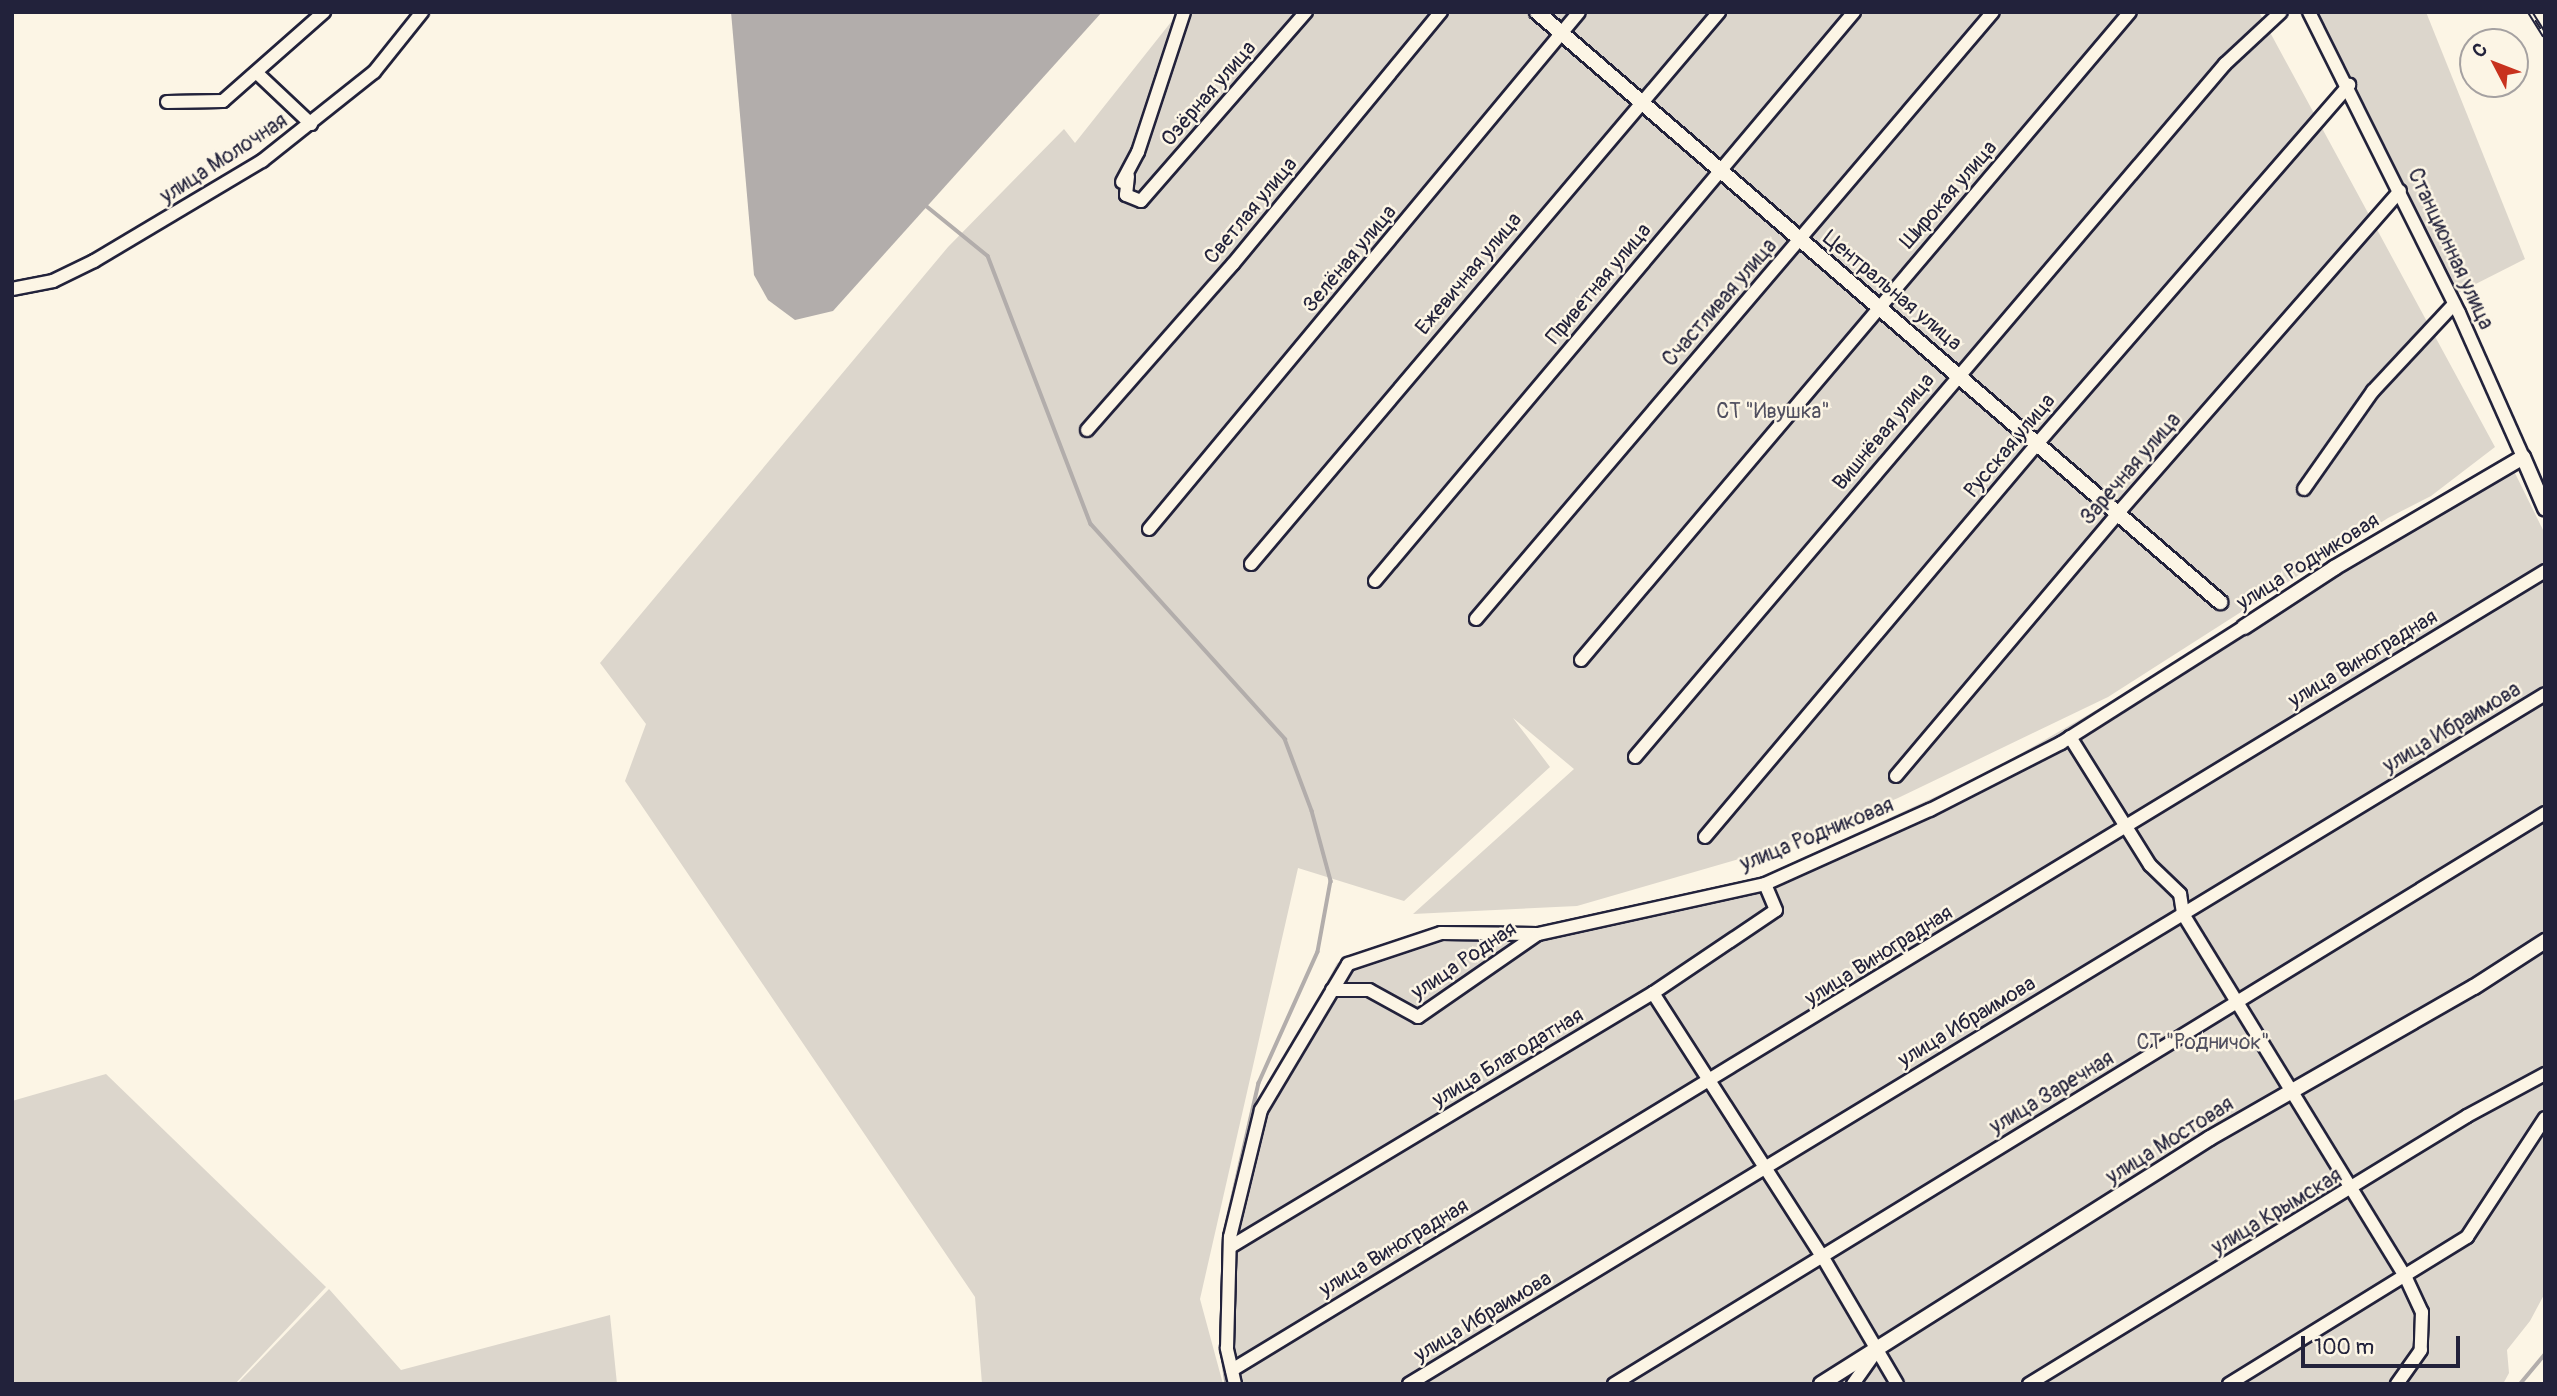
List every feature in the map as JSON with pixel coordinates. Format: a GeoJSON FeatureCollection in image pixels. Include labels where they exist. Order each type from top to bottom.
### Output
{"type":"FeatureCollection","features":[{"type":"Feature","properties":{"kind":"street"},"geometry":{"type":"LineString","coordinates":[[167,102],[223,101],[258,74],[324,12]]}},
{"type":"Feature","properties":{"kind":"street","name":"улица Молочная"},"geometry":{"type":"LineString","coordinates":[[12,289],[53,281],[94,261],[215,191],[311,124],[374,72],[422,12]]}},
{"type":"Feature","properties":{"kind":"street"},"geometry":{"type":"LineString","coordinates":[[1118,186],[1128,176],[1184,12]]}},
{"type":"Feature","properties":{"kind":"street","name":"Озёрная улица"},"geometry":{"type":"LineString","coordinates":[[1128,176],[1126,195],[1141,201],[1306,12]]}},
{"type":"Feature","properties":{"kind":"street","name":"Светлая улица"},"geometry":{"type":"LineString","coordinates":[[1087,430],[1233,264],[1441,12]]}},
{"type":"Feature","properties":{"kind":"street","name":"Центральная улица"},"geometry":{"type":"LineString","coordinates":[[1537,12],[2220,602]]}},
{"type":"Feature","properties":{"kind":"street","name":"Зелёная улица"},"geometry":{"type":"LineString","coordinates":[[1149,529],[1579,12]]}},
{"type":"Feature","properties":{"kind":"street","name":"Ежевичная улица"},"geometry":{"type":"LineString","coordinates":[[1251,564],[1719,12]]}},
{"type":"Feature","properties":{"kind":"street","name":"Приветная улица"},"geometry":{"type":"LineString","coordinates":[[1375,581],[1854,12]]}},
{"type":"Feature","properties":{"kind":"street","name":"Счастливая улица"},"geometry":{"type":"LineString","coordinates":[[1476,619],[1993,12]]}},
{"type":"Feature","properties":{"kind":"street","name":"Широкая улица"},"geometry":{"type":"LineString","coordinates":[[1581,660],[2130,12]]}},
{"type":"Feature","properties":{"kind":"street","name":"Вишнёвая улица"},"geometry":{"type":"LineString","coordinates":[[1635,757],[1958,374],[2225,64],[2281,12]]}},
{"type":"Feature","properties":{"kind":"street","name":"Станционная улица"},"geometry":{"type":"LineString","coordinates":[[2309,12],[2349,85],[2454,304],[2545,508]]}},
{"type":"Feature","properties":{"kind":"street"},"geometry":{"type":"LineString","coordinates":[[258,74],[311,124]]}},
{"type":"Feature","properties":{"kind":"street","name":"Русская улица"},"geometry":{"type":"LineString","coordinates":[[1705,837],[2037,443],[2349,85]]}},
{"type":"Feature","properties":{"kind":"street","name":"Заречная улица"},"geometry":{"type":"LineString","coordinates":[[1896,776],[2118,513],[2400,191]]}},
{"type":"Feature","properties":{"kind":"street"},"geometry":{"type":"LineString","coordinates":[[2304,489],[2373,391],[2454,304]]}},
{"type":"Feature","properties":{"kind":"street","name":"улица Родниковая"},"geometry":{"type":"LineString","coordinates":[[1235,1384],[1227,1348],[1230,1247],[1261,1110],[1348,964],[1441,933],[1538,934],[1765,884],[1930,810],[2070,737],[2523,457]]}},
{"type":"Feature","properties":{"kind":"street","name":"улица Виноградная"},"geometry":{"type":"LineString","coordinates":[[1232,1370],[1709,1084],[2128,824],[2545,571]]}},
{"type":"Feature","properties":{"kind":"street","name":"улица Ибраимова"},"geometry":{"type":"LineString","coordinates":[[1409,1384],[2545,694]]}},
{"type":"Feature","properties":{"kind":"street"},"geometry":{"type":"LineString","coordinates":[[2070,737],[2128,824],[2150,865],[2180,894],[2183,914],[2406,1278],[2422,1312],[2421,1350],[2397,1384]]}},
{"type":"Feature","properties":{"kind":"street","name":"улица Заречная"},"geometry":{"type":"LineString","coordinates":[[1614,1384],[2545,813]]}},
{"type":"Feature","properties":{"kind":"street","name":"улица Благодатная"},"geometry":{"type":"LineString","coordinates":[[1230,1247],[1653,993],[1776,910],[1765,884]]}},
{"type":"Feature","properties":{"kind":"street","name":"улица Родная"},"geometry":{"type":"LineString","coordinates":[[1332,990],[1369,990],[1418,1017],[1538,934]]}},
{"type":"Feature","properties":{"kind":"street","name":"улица Мостовая"},"geometry":{"type":"LineString","coordinates":[[1821,1384],[2210,1138],[2291,1093],[2545,941]]}},
{"type":"Feature","properties":{"kind":"street"},"geometry":{"type":"LineString","coordinates":[[1653,993],[1822,1256],[1897,1384]]}},
{"type":"Feature","properties":{"kind":"street","name":"улица Крымская"},"geometry":{"type":"LineString","coordinates":[[2029,1384],[2545,1074]]}},
{"type":"Feature","properties":{"kind":"street"},"geometry":{"type":"LineString","coordinates":[[2229,1384],[2406,1278],[2467,1237],[2545,1118]]}},
{"type":"Feature","properties":{"kind":"street"},"geometry":{"type":"LineString","coordinates":[[1853,1384],[1877,1350]]}},
{"type":"Feature","properties":{"kind":"green space","name":"СТ \"Ивушка\""},"geometry":{"type":"Polygon","coordinates":[[[1179,12],[2259,12],[2495,447],[2431,496],[2388,518],[2108,697],[1898,798],[1777,848],[1577,906],[1413,914],[1574,769],[1513,718],[1550,767],[1404,901],[1298,868],[1200,1299],[1223,1384],[982,1384],[975,1297],[625,781],[646,724],[600,663],[948,247],[1064,129],[1075,143],[1179,12]]]}},
{"type":"Feature","properties":{"kind":"green space"},"geometry":{"type":"Polygon","coordinates":[[[2313,12],[2426,12],[2525,259],[2454,295],[2313,12]]]}},
{"type":"Feature","properties":{"kind":"green space","name":"СТ \"Родничок\""},"geometry":{"type":"Polygon","coordinates":[[[2513,469],[2545,534],[2545,1293],[2530,1321],[2507,1350],[2509,1373],[2503,1384],[1240,1384],[1233,1356],[1235,1225],[1257,1115],[1337,963],[1443,928],[1551,926],[1759,878],[1989,772],[2513,469]]]}},
{"type":"Feature","properties":{"kind":"green space"},"geometry":{"type":"Polygon","coordinates":[[[106,1074],[326,1287],[235,1384],[12,1384],[12,1101],[106,1074]]]}},
{"type":"Feature","properties":{"kind":"green space"},"geometry":{"type":"Polygon","coordinates":[[[329,1289],[401,1370],[610,1315],[617,1384],[237,1384],[329,1289]]]}},
{"type":"Feature","properties":{"kind":"shaded area"},"geometry":{"type":"Polygon","coordinates":[[[731,12],[1102,12],[833,311],[795,320],[768,300],[754,275],[731,12]]]}},
{"type":"Feature","properties":{"kind":"waterway"},"geometry":{"type":"LineString","coordinates":[[924,204],[988,256],[1091,524],[1285,739],[1312,811],[1331,881],[1318,952],[1259,1083],[1225,1233]]}},
{"type":"Feature","properties":{"kind":"waterway"},"geometry":{"type":"LineString","coordinates":[[1222,1349],[1227,1384]]}},
{"type":"Feature","properties":{"kind":"waterway"},"geometry":{"type":"LineString","coordinates":[[2520,1384],[2545,1354]]}},
{"type":"Feature","properties":{"kind":"railway"},"geometry":{"type":"LineString","coordinates":[[2530,12],[2545,36]]}}]}
